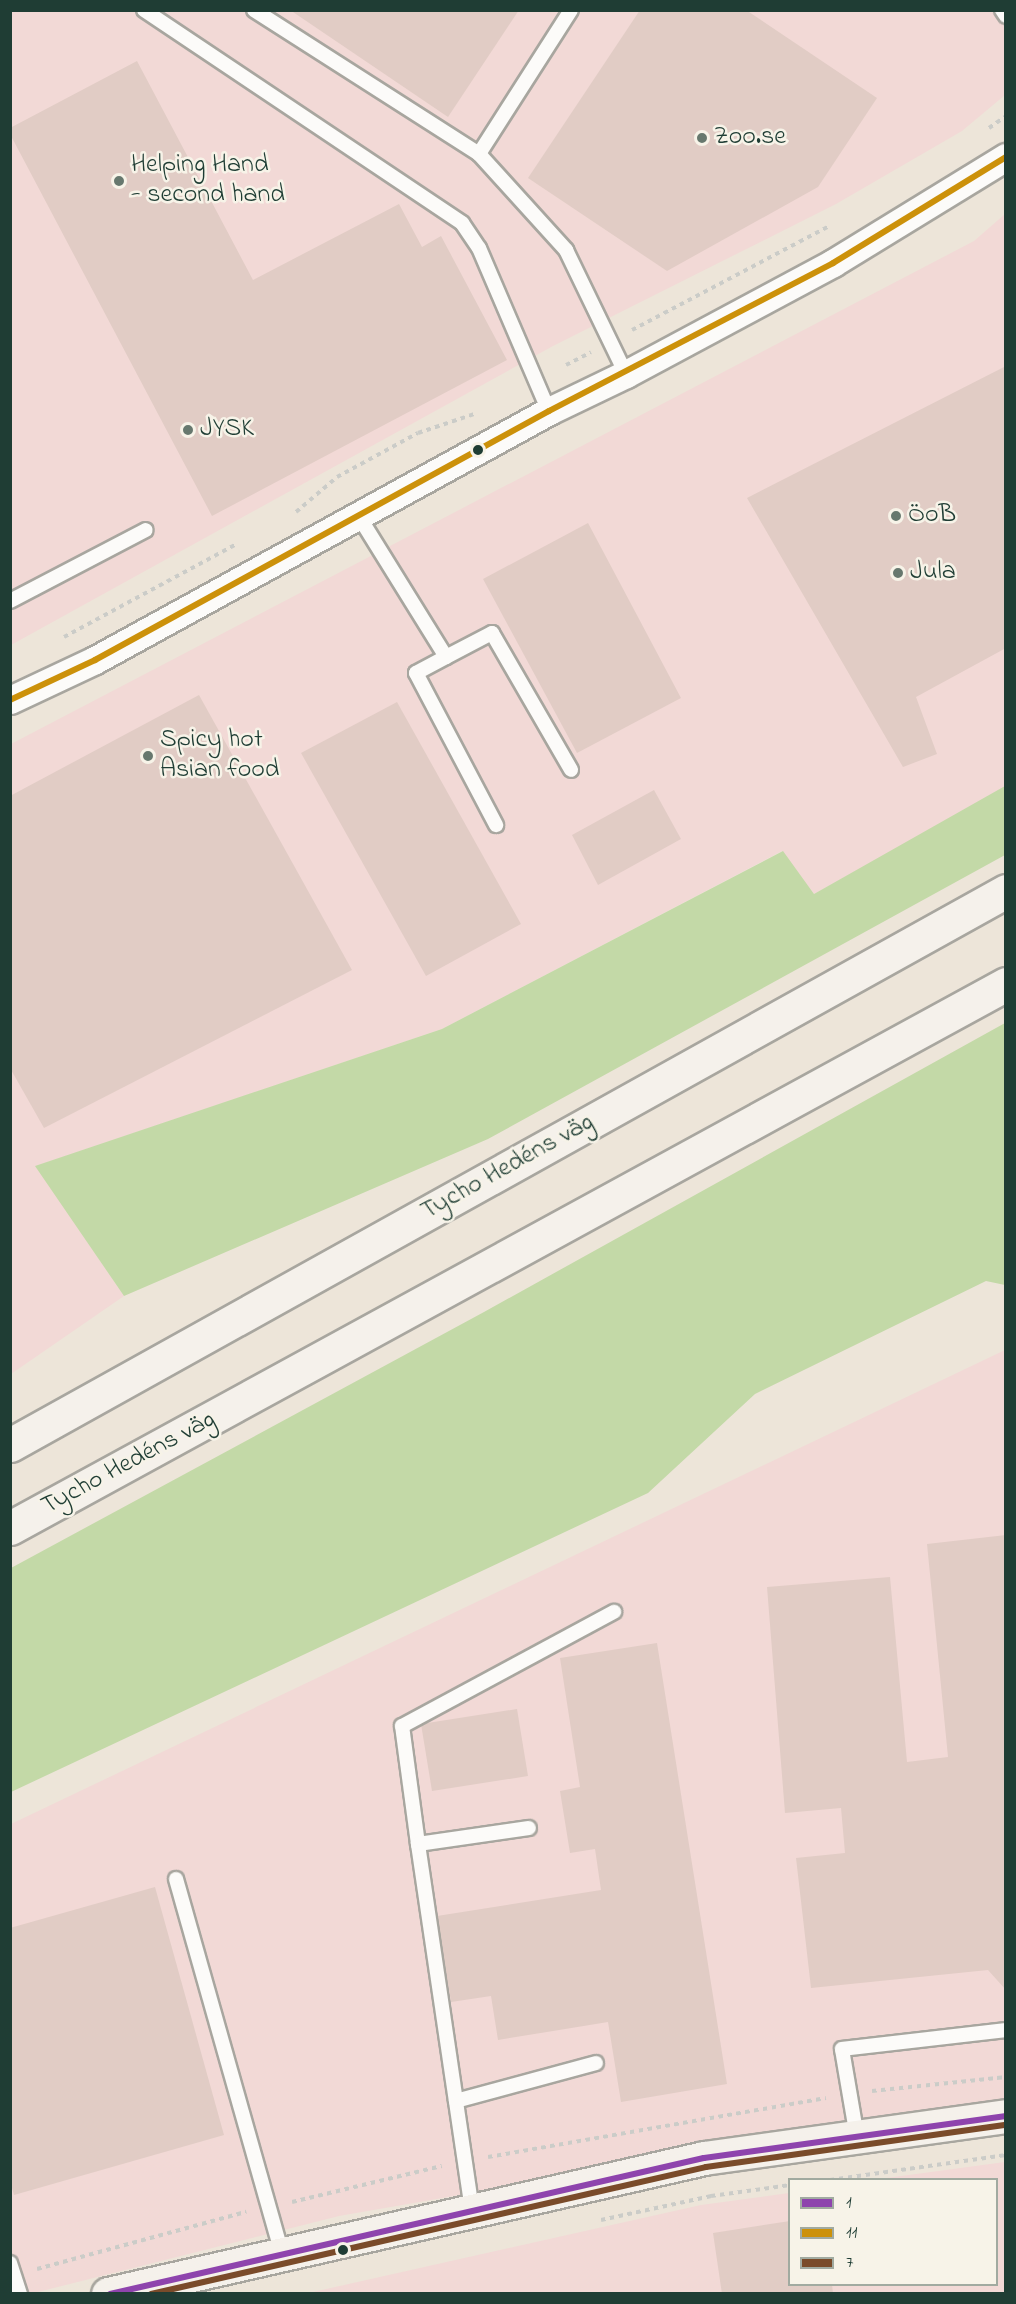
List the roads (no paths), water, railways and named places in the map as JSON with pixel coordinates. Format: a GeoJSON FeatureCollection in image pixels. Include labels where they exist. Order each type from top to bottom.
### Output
{"type":"FeatureCollection","features":[{"type":"Feature","properties":{"kind":"main road","name":"Tycho Hedéns väg"},"geometry":{"type":"LineString","coordinates":[[10,1445],[1005,891]]}},
{"type":"Feature","properties":{"kind":"main road","name":"Tycho Hedéns väg"},"geometry":{"type":"LineString","coordinates":[[10,1528],[1005,984]]}},
{"type":"Feature","properties":{"kind":"main road"},"geometry":{"type":"LineString","coordinates":[[10,1420],[47,1425]]}},
{"type":"Feature","properties":{"kind":"main road"},"geometry":{"type":"LineString","coordinates":[[108,2294],[704,2158],[1005,2116]]}},
{"type":"Feature","properties":{"kind":"street"},"geometry":{"type":"LineString","coordinates":[[11,697],[95,660],[549,411],[626,374],[833,263],[1005,157]]}},
{"type":"Feature","properties":{"kind":"lane"},"geometry":{"type":"LineString","coordinates":[[144,10],[462,223],[479,248],[549,411]]}},
{"type":"Feature","properties":{"kind":"lane"},"geometry":{"type":"LineString","coordinates":[[254,10],[479,154],[566,250],[626,374]]}},
{"type":"Feature","properties":{"kind":"lane"},"geometry":{"type":"LineString","coordinates":[[479,154],[571,10]]}},
{"type":"Feature","properties":{"kind":"lane"},"geometry":{"type":"LineString","coordinates":[[1002,10],[1005,16]]}},
{"type":"Feature","properties":{"kind":"lane"},"geometry":{"type":"LineString","coordinates":[[358,515],[446,657]]}},
{"type":"Feature","properties":{"kind":"lane"},"geometry":{"type":"LineString","coordinates":[[10,601],[146,530]]}},
{"type":"Feature","properties":{"kind":"lane"},"geometry":{"type":"LineString","coordinates":[[496,825],[416,673],[492,633],[571,770]]}},
{"type":"Feature","properties":{"kind":"lane"},"geometry":{"type":"LineString","coordinates":[[472,2210],[402,1726],[614,1612]]}},
{"type":"Feature","properties":{"kind":"lane"},"geometry":{"type":"LineString","coordinates":[[418,1844],[529,1828]]}},
{"type":"Feature","properties":{"kind":"lane"},"geometry":{"type":"LineString","coordinates":[[176,1879],[282,2253]]}},
{"type":"Feature","properties":{"kind":"lane"},"geometry":{"type":"LineString","coordinates":[[856,2137],[842,2049],[1005,2030]]}},
{"type":"Feature","properties":{"kind":"lane"},"geometry":{"type":"LineString","coordinates":[[456,2101],[596,2063]]}},
{"type":"Feature","properties":{"kind":"lane"},"geometry":{"type":"LineString","coordinates":[[13,2270],[20,2294]]}},
{"type":"Feature","properties":{"kind":"place","name":"Zoo.se"},"geometry":{"type":"Point","coordinates":[702,138]}},
{"type":"Feature","properties":{"kind":"place","name":"Helping Hand - second hand"},"geometry":{"type":"Point","coordinates":[119,181]}},
{"type":"Feature","properties":{"kind":"place","name":"JYSK"},"geometry":{"type":"Point","coordinates":[188,430]}},
{"type":"Feature","properties":{"kind":"place","name":"ÖoB"},"geometry":{"type":"Point","coordinates":[896,516]}},
{"type":"Feature","properties":{"kind":"place","name":"Jula"},"geometry":{"type":"Point","coordinates":[898,573]}},
{"type":"Feature","properties":{"kind":"place","name":"Spicy hot Asian food"},"geometry":{"type":"Point","coordinates":[148,756]}}]}
